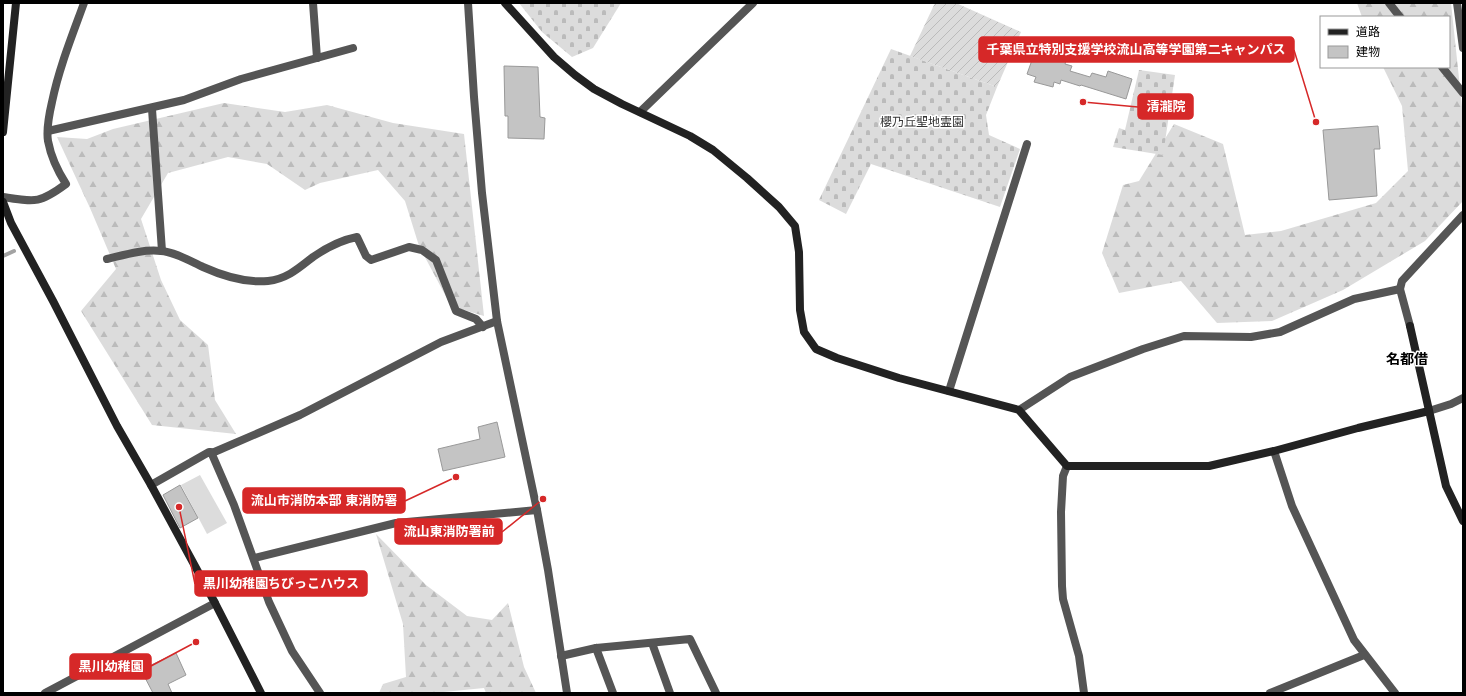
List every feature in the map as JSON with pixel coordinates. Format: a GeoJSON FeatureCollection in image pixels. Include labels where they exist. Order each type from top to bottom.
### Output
{"type":"FeatureCollection","features":[{"type":"Feature","properties":{"kind":"street"},"geometry":{"type":"LineString","coordinates":[[3,132],[16,3]]}},
{"type":"Feature","properties":{"kind":"street"},"geometry":{"type":"LineString","coordinates":[[3,197],[32,201],[44,198],[66,184],[51,157],[48,131],[50,111],[58,78],[84,3]]}},
{"type":"Feature","properties":{"kind":"street"},"geometry":{"type":"LineString","coordinates":[[313,3],[317,58]]}},
{"type":"Feature","properties":{"kind":"street"},"geometry":{"type":"LineString","coordinates":[[468,3],[481,178],[497,321],[537,510],[567,693]]}},
{"type":"Feature","properties":{"kind":"street"},"geometry":{"type":"LineString","coordinates":[[505,3],[544,46],[575,75],[601,93],[690,136],[713,150],[779,207],[795,226],[799,252],[800,310],[804,332],[816,349],[837,358],[899,378],[1019,410],[1067,466],[1209,466],[1274,451],[1428,411],[1451,404],[1463,398]]}},
{"type":"Feature","properties":{"kind":"street"},"geometry":{"type":"LineString","coordinates":[[640,112],[753,3]]}},
{"type":"Feature","properties":{"kind":"street"},"geometry":{"type":"LineString","coordinates":[[1389,3],[1399,16]]}},
{"type":"Feature","properties":{"kind":"street"},"geometry":{"type":"LineString","coordinates":[[1457,3],[1463,48]]}},
{"type":"Feature","properties":{"kind":"street"},"geometry":{"type":"LineString","coordinates":[[48,131],[184,100],[241,79],[353,48]]}},
{"type":"Feature","properties":{"kind":"street"},"geometry":{"type":"LineString","coordinates":[[1443,68],[1463,93]]}},
{"type":"Feature","properties":{"kind":"street"},"geometry":{"type":"LineString","coordinates":[[152,108],[162,251]]}},
{"type":"Feature","properties":{"kind":"street"},"geometry":{"type":"LineString","coordinates":[[949,391],[1027,144]]}},
{"type":"Feature","properties":{"kind":"street"},"geometry":{"type":"LineString","coordinates":[[3,202],[11,223],[57,308],[117,426],[215,603],[261,693]]}},
{"type":"Feature","properties":{"kind":"street"},"geometry":{"type":"LineString","coordinates":[[1463,215],[1402,281],[1400,289],[1410,326],[1446,486],[1463,521]]}},
{"type":"Feature","properties":{"kind":"street"},"geometry":{"type":"LineString","coordinates":[[107,259],[128,254],[162,251],[179,256],[221,274],[256,281],[269,281],[286,277],[327,248],[347,239],[357,237],[366,256],[371,260],[409,247],[418,248],[436,260],[456,311],[476,319],[482,327]]}},
{"type":"Feature","properties":{"kind":"street"},"geometry":{"type":"LineString","coordinates":[[1019,410],[1070,377],[1143,349],[1184,336],[1251,337],[1280,332],[1354,299],[1400,289]]}},
{"type":"Feature","properties":{"kind":"street"},"geometry":{"type":"LineString","coordinates":[[151,485],[209,452],[212,454],[300,415],[441,342],[497,321]]}},
{"type":"Feature","properties":{"kind":"street"},"geometry":{"type":"LineString","coordinates":[[1274,451],[1292,506],[1354,640],[1394,693]]}},
{"type":"Feature","properties":{"kind":"street"},"geometry":{"type":"LineString","coordinates":[[212,454],[234,505],[269,602],[292,651],[320,693]]}},
{"type":"Feature","properties":{"kind":"street"},"geometry":{"type":"LineString","coordinates":[[1067,466],[1063,476],[1061,512],[1062,586],[1063,599],[1079,656],[1084,693]]}},
{"type":"Feature","properties":{"kind":"street"},"geometry":{"type":"LineString","coordinates":[[254,558],[396,523],[537,510]]}},
{"type":"Feature","properties":{"kind":"street"},"geometry":{"type":"LineString","coordinates":[[45,693],[215,603]]}},
{"type":"Feature","properties":{"kind":"street"},"geometry":{"type":"LineString","coordinates":[[561,656],[596,648],[690,639],[716,693]]}},
{"type":"Feature","properties":{"kind":"street"},"geometry":{"type":"LineString","coordinates":[[652,643],[670,693]]}},
{"type":"Feature","properties":{"kind":"street"},"geometry":{"type":"LineString","coordinates":[[596,648],[613,693]]}},
{"type":"Feature","properties":{"kind":"street"},"geometry":{"type":"LineString","coordinates":[[1270,693],[1364,655]]}},
{"type":"Feature","properties":{"kind":"green space"},"geometry":{"type":"Polygon","coordinates":[[[519,3],[621,3],[593,48],[572,57],[542,32],[519,3]]]}},
{"type":"Feature","properties":{"kind":"green space"},"geometry":{"type":"Polygon","coordinates":[[[935,3],[956,3],[1021,32],[997,87],[910,56],[935,3]]]}},
{"type":"Feature","properties":{"kind":"green space"},"geometry":{"type":"Polygon","coordinates":[[[1357,3],[1451,3],[1463,116],[1463,201],[1425,241],[1343,290],[1272,321],[1217,323],[1181,281],[1119,293],[1102,253],[1123,185],[1139,181],[1174,124],[1223,144],[1245,235],[1281,231],[1376,203],[1408,171],[1402,106],[1383,68],[1450,68],[1450,16],[1362,16],[1357,3]]]}},
{"type":"Feature","properties":{"kind":"green space","name":"櫻乃丘聖地霊園"},"geometry":{"type":"Polygon","coordinates":[[[891,49],[997,87],[986,115],[989,135],[1020,149],[1000,207],[871,164],[846,214],[819,200],[891,49]]]}},
{"type":"Feature","properties":{"kind":"green space"},"geometry":{"type":"Polygon","coordinates":[[[1139,70],[1175,75],[1163,155],[1113,147],[1119,128],[1125,130],[1139,70]]]}},
{"type":"Feature","properties":{"kind":"green space"},"geometry":{"type":"Polygon","coordinates":[[[224,103],[285,112],[327,105],[393,123],[464,134],[484,316],[451,306],[419,246],[405,201],[378,170],[320,183],[305,190],[267,164],[228,157],[168,173],[141,219],[161,280],[180,320],[208,345],[215,400],[236,434],[152,425],[81,311],[116,269],[57,137],[87,139],[113,129],[224,103]]]}},
{"type":"Feature","properties":{"kind":"green space"},"geometry":{"type":"Polygon","coordinates":[[[200,475],[227,523],[207,534],[181,485],[200,475]]]}},
{"type":"Feature","properties":{"kind":"green space"},"geometry":{"type":"Polygon","coordinates":[[[376,534],[426,585],[467,616],[492,620],[508,603],[524,667],[536,693],[486,693],[484,688],[434,693],[379,693],[383,684],[406,677],[403,624],[376,534]]]}},
{"type":"Feature","properties":{"kind":"building"},"geometry":{"type":"Polygon","coordinates":[[[1045,48],[1063,53],[1062,56],[1067,57],[1065,64],[1072,66],[1070,71],[1090,77],[1092,73],[1106,77],[1108,71],[1132,79],[1126,99],[1061,80],[1060,84],[1054,82],[1053,87],[1034,82],[1036,77],[1027,74],[1036,49],[1043,51],[1045,48]]]}},
{"type":"Feature","properties":{"kind":"building"},"geometry":{"type":"Polygon","coordinates":[[[504,66],[538,67],[540,117],[545,118],[544,139],[508,138],[508,116],[505,116],[504,66]]]}},
{"type":"Feature","properties":{"kind":"building"},"geometry":{"type":"Polygon","coordinates":[[[1378,126],[1380,149],[1374,149],[1377,196],[1329,200],[1323,130],[1378,126]]]}},
{"type":"Feature","properties":{"kind":"building"},"geometry":{"type":"Polygon","coordinates":[[[497,422],[505,457],[443,471],[438,449],[480,439],[478,427],[497,422]]]}},
{"type":"Feature","properties":{"kind":"building"},"geometry":{"type":"Polygon","coordinates":[[[180,485],[198,518],[180,528],[163,495],[180,485]]]}},
{"type":"Feature","properties":{"kind":"building"},"geometry":{"type":"Polygon","coordinates":[[[176,653],[186,675],[168,684],[172,693],[153,693],[141,670],[176,653]]]}},
{"type":"Feature","properties":{"kind":"waterway"},"geometry":{"type":"LineString","coordinates":[[3,256],[14,251]]}},
{"type":"Feature","properties":{"kind":"place","name":"清瀧院"},"geometry":{"type":"Point","coordinates":[1083,102]}},
{"type":"Feature","properties":{"kind":"place","name":"千葉県立特別支援学校流山高等学園第二キャンパス"},"geometry":{"type":"Point","coordinates":[1316,122]}},
{"type":"Feature","properties":{"kind":"place","name":"流山市消防本部 東消防署"},"geometry":{"type":"Point","coordinates":[456,477]}},
{"type":"Feature","properties":{"kind":"place","name":"流山東消防署前"},"geometry":{"type":"Point","coordinates":[543,499]}},
{"type":"Feature","properties":{"kind":"place","name":"黒川幼稚園ちびっこハウス"},"geometry":{"type":"Point","coordinates":[179,507]}},
{"type":"Feature","properties":{"kind":"place","name":"黒川幼稚園"},"geometry":{"type":"Point","coordinates":[196,642]}},
{"type":"Feature","properties":{"kind":"district","name":"名都借"},"geometry":{"type":"Point","coordinates":[1407,359]}}]}
